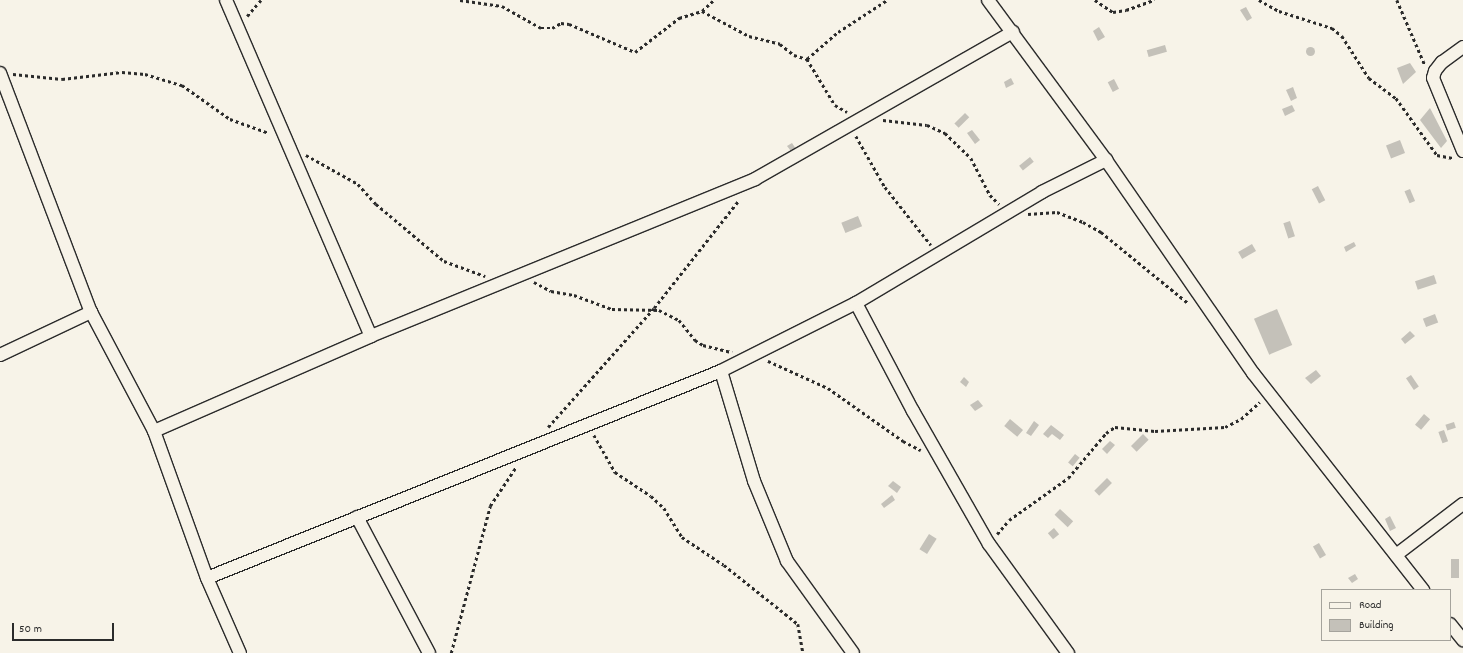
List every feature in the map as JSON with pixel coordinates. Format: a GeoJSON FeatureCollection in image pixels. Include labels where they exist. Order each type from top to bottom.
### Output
{"type":"FeatureCollection","features":[{"type":"Feature","properties":{"kind":"street"},"geometry":{"type":"LineString","coordinates":[[226,0],[371,336]]}},
{"type":"Feature","properties":{"kind":"street"},"geometry":{"type":"LineString","coordinates":[[988,0],[1106,160],[1269,394],[1422,589]]}},
{"type":"Feature","properties":{"kind":"street"},"geometry":{"type":"LineString","coordinates":[[154,431],[371,336],[755,179],[1013,32]]}},
{"type":"Feature","properties":{"kind":"street"},"geometry":{"type":"LineString","coordinates":[[1460,155],[1435,87],[1434,76],[1442,62],[1463,47]]}},
{"type":"Feature","properties":{"kind":"street"},"geometry":{"type":"LineString","coordinates":[[0,73],[91,312],[154,431],[207,578],[240,653]]}},
{"type":"Feature","properties":{"kind":"street"},"geometry":{"type":"LineString","coordinates":[[207,578],[721,371],[856,303],[1010,210],[1106,160]]}},
{"type":"Feature","properties":{"kind":"street"},"geometry":{"type":"LineString","coordinates":[[856,303],[913,410],[989,544],[1068,653]]}},
{"type":"Feature","properties":{"kind":"street"},"geometry":{"type":"LineString","coordinates":[[0,355],[91,312]]}},
{"type":"Feature","properties":{"kind":"street"},"geometry":{"type":"LineString","coordinates":[[721,371],[754,481],[780,548],[787,561],[853,653]]}},
{"type":"Feature","properties":{"kind":"street"},"geometry":{"type":"LineString","coordinates":[[1396,555],[1463,504]]}},
{"type":"Feature","properties":{"kind":"street"},"geometry":{"type":"LineString","coordinates":[[356,517],[429,653]]}},
{"type":"Feature","properties":{"kind":"street"},"geometry":{"type":"LineString","coordinates":[[1451,625],[1463,640]]}},
{"type":"Feature","properties":{"kind":"path"},"geometry":{"type":"LineString","coordinates":[[238,27],[261,0]]}},
{"type":"Feature","properties":{"kind":"path"},"geometry":{"type":"LineString","coordinates":[[460,0],[502,6],[541,28],[552,28],[561,23],[569,24],[635,52],[679,18],[702,11],[714,0]]}},
{"type":"Feature","properties":{"kind":"path"},"geometry":{"type":"LineString","coordinates":[[807,59],[838,32],[887,0]]}},
{"type":"Feature","properties":{"kind":"path"},"geometry":{"type":"LineString","coordinates":[[1095,0],[1113,12],[1126,10],[1154,0]]}},
{"type":"Feature","properties":{"kind":"path"},"geometry":{"type":"LineString","coordinates":[[1259,0],[1279,11],[1332,28],[1342,36],[1369,78],[1396,98],[1437,155],[1460,155]]}},
{"type":"Feature","properties":{"kind":"path"},"geometry":{"type":"LineString","coordinates":[[1397,0],[1422,61],[1434,76]]}},
{"type":"Feature","properties":{"kind":"path"},"geometry":{"type":"LineString","coordinates":[[702,11],[749,36],[780,44],[794,55],[807,59],[835,105],[862,118],[937,127],[971,158],[990,195],[1002,207],[1035,215],[1057,212],[1083,222],[1101,232],[1159,281],[1192,306]]}},
{"type":"Feature","properties":{"kind":"path"},"geometry":{"type":"LineString","coordinates":[[0,73],[62,79],[122,72],[162,78],[182,85],[230,119],[266,131],[289,146],[347,176],[376,204],[444,261],[502,283]]}},
{"type":"Feature","properties":{"kind":"path"},"geometry":{"type":"LineString","coordinates":[[850,125],[885,187],[928,239],[936,254]]}},
{"type":"Feature","properties":{"kind":"path"},"geometry":{"type":"LineString","coordinates":[[543,432],[651,311],[740,198]]}},
{"type":"Feature","properties":{"kind":"path"},"geometry":{"type":"LineString","coordinates":[[520,276],[551,291],[574,295],[612,309],[659,310],[672,315],[704,345],[778,364],[828,388],[908,445],[924,451]]}},
{"type":"Feature","properties":{"kind":"path"},"geometry":{"type":"LineString","coordinates":[[989,544],[1010,520],[1068,478],[1106,433],[1115,427],[1155,431],[1225,427],[1242,419],[1269,394]]}},
{"type":"Feature","properties":{"kind":"path"},"geometry":{"type":"LineString","coordinates":[[588,425],[615,472],[651,496],[664,508],[682,536],[724,565],[798,624],[803,653]]}},
{"type":"Feature","properties":{"kind":"path"},"geometry":{"type":"LineString","coordinates":[[451,653],[490,506],[528,449]]}},
{"type":"Feature","properties":{"kind":"building"},"geometry":{"type":"Polygon","coordinates":[[[1246,7],[1252,18],[1247,21],[1240,10],[1246,7]]]}},
{"type":"Feature","properties":{"kind":"building"},"geometry":{"type":"Polygon","coordinates":[[[1099,27],[1105,37],[1098,41],[1093,31],[1099,27]]]}},
{"type":"Feature","properties":{"kind":"building"},"geometry":{"type":"Polygon","coordinates":[[[1165,45],[1167,52],[1149,57],[1147,50],[1165,45]]]}},
{"type":"Feature","properties":{"kind":"building"},"geometry":{"type":"Polygon","coordinates":[[[1310,46],[1315,51],[1310,56],[1305,51],[1310,46]]]}},
{"type":"Feature","properties":{"kind":"building"},"geometry":{"type":"Polygon","coordinates":[[[1410,63],[1416,72],[1403,84],[1397,68],[1410,63]]]}},
{"type":"Feature","properties":{"kind":"building"},"geometry":{"type":"Polygon","coordinates":[[[1011,78],[1014,84],[1006,88],[1004,82],[1011,78]]]}},
{"type":"Feature","properties":{"kind":"building"},"geometry":{"type":"Polygon","coordinates":[[[1114,79],[1119,89],[1113,92],[1108,82],[1114,79]]]}},
{"type":"Feature","properties":{"kind":"building"},"geometry":{"type":"Polygon","coordinates":[[[1293,87],[1297,98],[1291,101],[1286,90],[1293,87]]]}},
{"type":"Feature","properties":{"kind":"building"},"geometry":{"type":"Polygon","coordinates":[[[1292,105],[1295,111],[1285,116],[1282,109],[1292,105]]]}},
{"type":"Feature","properties":{"kind":"building"},"geometry":{"type":"Polygon","coordinates":[[[1430,108],[1447,141],[1441,148],[1420,120],[1430,108]]]}},
{"type":"Feature","properties":{"kind":"building"},"geometry":{"type":"Polygon","coordinates":[[[965,113],[969,117],[959,128],[954,124],[965,113]]]}},
{"type":"Feature","properties":{"kind":"building"},"geometry":{"type":"Polygon","coordinates":[[[972,130],[980,140],[975,144],[967,133],[972,130]]]}},
{"type":"Feature","properties":{"kind":"building"},"geometry":{"type":"Polygon","coordinates":[[[1400,140],[1405,153],[1391,158],[1386,145],[1400,140]]]}},
{"type":"Feature","properties":{"kind":"building"},"geometry":{"type":"Polygon","coordinates":[[[792,143],[798,152],[794,155],[787,146],[792,143]]]}},
{"type":"Feature","properties":{"kind":"building"},"geometry":{"type":"Polygon","coordinates":[[[1030,157],[1034,162],[1023,170],[1019,166],[1030,157]]]}},
{"type":"Feature","properties":{"kind":"building"},"geometry":{"type":"Polygon","coordinates":[[[1318,186],[1325,200],[1319,203],[1312,189],[1318,186]]]}},
{"type":"Feature","properties":{"kind":"building"},"geometry":{"type":"Polygon","coordinates":[[[1410,189],[1415,201],[1410,203],[1404,191],[1410,189]]]}},
{"type":"Feature","properties":{"kind":"building"},"geometry":{"type":"Polygon","coordinates":[[[858,216],[862,226],[845,233],[841,223],[858,216]]]}},
{"type":"Feature","properties":{"kind":"building"},"geometry":{"type":"Polygon","coordinates":[[[1290,221],[1295,236],[1288,238],[1283,223],[1290,221]]]}},
{"type":"Feature","properties":{"kind":"building"},"geometry":{"type":"Polygon","coordinates":[[[1354,242],[1356,246],[1346,252],[1344,247],[1354,242]]]}},
{"type":"Feature","properties":{"kind":"building"},"geometry":{"type":"Polygon","coordinates":[[[1252,244],[1256,251],[1242,259],[1238,252],[1252,244]]]}},
{"type":"Feature","properties":{"kind":"building"},"geometry":{"type":"Polygon","coordinates":[[[1434,275],[1437,284],[1418,290],[1415,281],[1434,275]]]}},
{"type":"Feature","properties":{"kind":"building"},"geometry":{"type":"Polygon","coordinates":[[[1277,309],[1292,345],[1269,355],[1254,319],[1277,309]]]}},
{"type":"Feature","properties":{"kind":"building"},"geometry":{"type":"Polygon","coordinates":[[[1435,314],[1438,322],[1426,327],[1423,319],[1435,314]]]}},
{"type":"Feature","properties":{"kind":"building"},"geometry":{"type":"Polygon","coordinates":[[[1410,331],[1415,336],[1405,344],[1401,339],[1410,331]]]}},
{"type":"Feature","properties":{"kind":"building"},"geometry":{"type":"Polygon","coordinates":[[[1316,370],[1321,376],[1311,384],[1305,378],[1316,370]]]}},
{"type":"Feature","properties":{"kind":"building"},"geometry":{"type":"Polygon","coordinates":[[[1411,375],[1419,387],[1414,390],[1406,378],[1411,375]]]}},
{"type":"Feature","properties":{"kind":"building"},"geometry":{"type":"Polygon","coordinates":[[[964,377],[969,382],[966,387],[960,382],[964,377]]]}},
{"type":"Feature","properties":{"kind":"building"},"geometry":{"type":"Polygon","coordinates":[[[978,400],[983,406],[975,411],[970,405],[978,400]]]}},
{"type":"Feature","properties":{"kind":"building"},"geometry":{"type":"Polygon","coordinates":[[[1424,414],[1430,419],[1421,430],[1415,425],[1424,414]]]}},
{"type":"Feature","properties":{"kind":"building"},"geometry":{"type":"Polygon","coordinates":[[[1010,419],[1023,430],[1017,437],[1004,426],[1010,419]]]}},
{"type":"Feature","properties":{"kind":"building"},"geometry":{"type":"Polygon","coordinates":[[[1034,421],[1039,425],[1031,436],[1026,433],[1034,421]]]}},
{"type":"Feature","properties":{"kind":"building"},"geometry":{"type":"Polygon","coordinates":[[[1454,422],[1456,428],[1447,430],[1445,425],[1454,422]]]}},
{"type":"Feature","properties":{"kind":"building"},"geometry":{"type":"Polygon","coordinates":[[[1051,425],[1064,435],[1060,440],[1052,434],[1048,438],[1043,434],[1051,425]]]}},
{"type":"Feature","properties":{"kind":"building"},"geometry":{"type":"Polygon","coordinates":[[[1444,430],[1448,441],[1442,443],[1438,432],[1444,430]]]}},
{"type":"Feature","properties":{"kind":"building"},"geometry":{"type":"Polygon","coordinates":[[[1143,434],[1149,440],[1137,452],[1131,446],[1143,434]]]}},
{"type":"Feature","properties":{"kind":"building"},"geometry":{"type":"Polygon","coordinates":[[[1110,441],[1115,445],[1107,454],[1102,449],[1110,441]]]}},
{"type":"Feature","properties":{"kind":"building"},"geometry":{"type":"Polygon","coordinates":[[[1075,454],[1080,458],[1073,466],[1068,463],[1075,454]]]}},
{"type":"Feature","properties":{"kind":"building"},"geometry":{"type":"Polygon","coordinates":[[[1107,478],[1112,483],[1099,496],[1094,491],[1107,478]]]}},
{"type":"Feature","properties":{"kind":"building"},"geometry":{"type":"Polygon","coordinates":[[[893,481],[901,487],[897,493],[888,486],[893,481]]]}},
{"type":"Feature","properties":{"kind":"building"},"geometry":{"type":"Polygon","coordinates":[[[892,495],[895,500],[884,508],[881,504],[892,495]]]}},
{"type":"Feature","properties":{"kind":"building"},"geometry":{"type":"Polygon","coordinates":[[[1060,509],[1073,521],[1068,527],[1055,515],[1060,509]]]}},
{"type":"Feature","properties":{"kind":"building"},"geometry":{"type":"Polygon","coordinates":[[[1390,516],[1396,528],[1390,531],[1385,519],[1390,516]]]}},
{"type":"Feature","properties":{"kind":"building"},"geometry":{"type":"Polygon","coordinates":[[[1054,528],[1059,534],[1053,539],[1048,533],[1054,528]]]}},
{"type":"Feature","properties":{"kind":"building"},"geometry":{"type":"Polygon","coordinates":[[[929,534],[937,539],[927,554],[919,549],[929,534]]]}},
{"type":"Feature","properties":{"kind":"building"},"geometry":{"type":"Polygon","coordinates":[[[1319,543],[1326,555],[1320,559],[1313,546],[1319,543]]]}},
{"type":"Feature","properties":{"kind":"building"},"geometry":{"type":"Polygon","coordinates":[[[1451,559],[1459,559],[1459,578],[1451,578],[1451,559]]]}},
{"type":"Feature","properties":{"kind":"building"},"geometry":{"type":"Polygon","coordinates":[[[1355,574],[1358,579],[1352,583],[1348,578],[1355,574]]]}}]}
